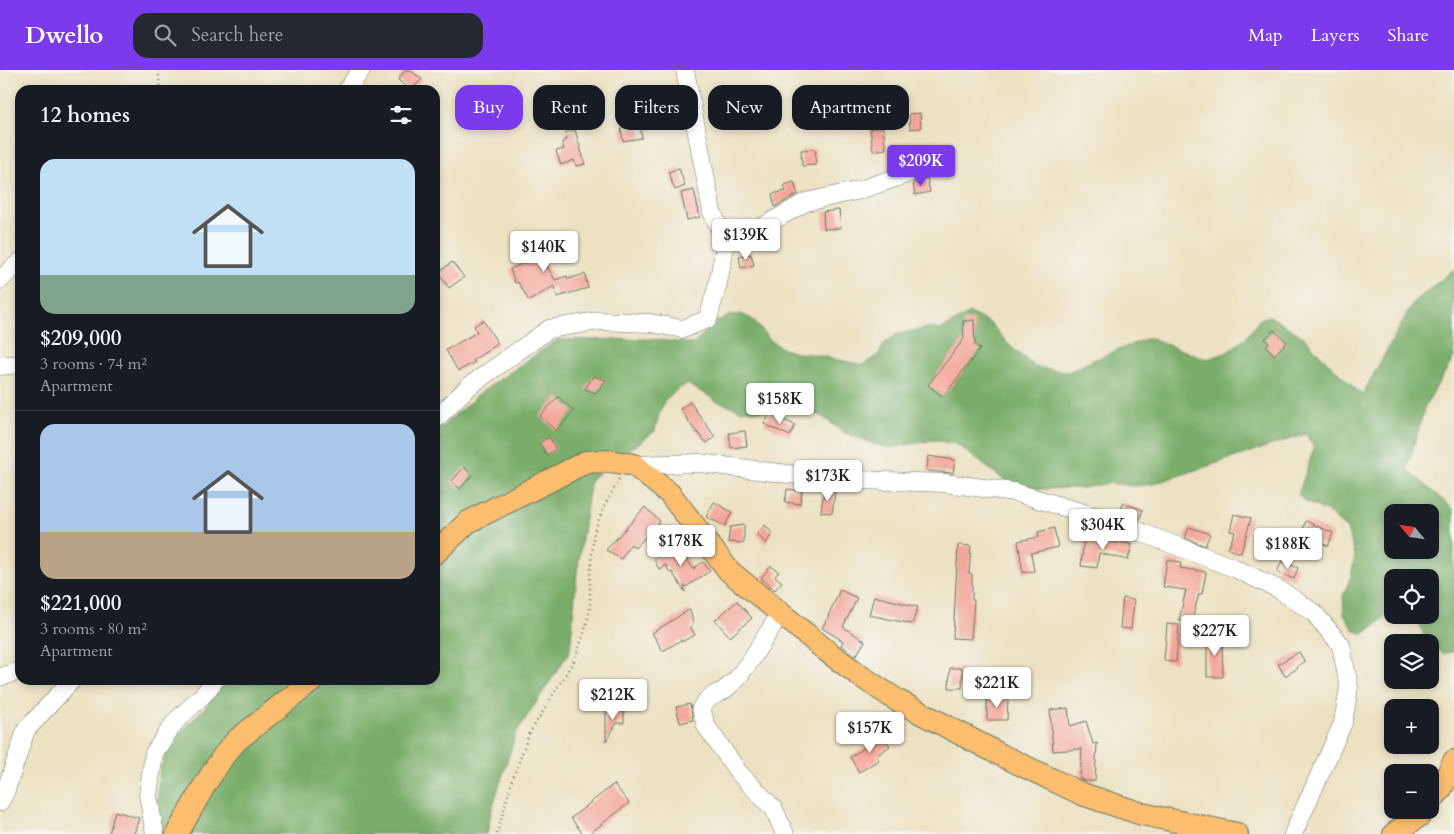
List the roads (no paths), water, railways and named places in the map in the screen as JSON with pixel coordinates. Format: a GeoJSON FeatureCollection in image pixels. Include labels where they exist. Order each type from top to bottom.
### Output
{"type":"FeatureCollection","features":[{"type":"Feature","properties":{"kind":"main road"},"geometry":{"type":"LineString","coordinates":[[440,548],[468,522],[586,462],[610,461],[631,464],[670,494],[729,571],[780,614],[862,677],[898,701],[1001,755],[1074,790],[1142,814],[1237,834]]}},
{"type":"Feature","properties":{"kind":"main road"},"geometry":{"type":"LineString","coordinates":[[177,834],[224,755],[237,740],[306,685]]}},
{"type":"Feature","properties":{"kind":"main road"},"geometry":{"type":"LineString","coordinates":[[1439,791],[1454,761]]}},
{"type":"Feature","properties":{"kind":"main road"},"geometry":{"type":"LineString","coordinates":[[1394,834],[1416,819]]}},
{"type":"Feature","properties":{"kind":"street"},"geometry":{"type":"LineString","coordinates":[[350,85],[360,70]]}},
{"type":"Feature","properties":{"kind":"street"},"geometry":{"type":"LineString","coordinates":[[440,415],[468,387],[549,329],[598,321],[650,324],[682,329],[708,319],[718,283],[726,242],[712,212],[685,70]]}},
{"type":"Feature","properties":{"kind":"street"},"geometry":{"type":"LineString","coordinates":[[726,242],[760,228],[806,202],[860,190],[924,168]]}},
{"type":"Feature","properties":{"kind":"street"},"geometry":{"type":"LineString","coordinates":[[0,280],[15,266]]}},
{"type":"Feature","properties":{"kind":"street"},"geometry":{"type":"LineString","coordinates":[[0,366],[15,364]]}},
{"type":"Feature","properties":{"kind":"street"},"geometry":{"type":"LineString","coordinates":[[631,464],[699,463],[830,480],[945,483],[1014,492],[1114,522],[1234,568],[1280,590],[1314,613],[1341,645],[1348,687],[1343,724],[1292,834]]}},
{"type":"Feature","properties":{"kind":"street"},"geometry":{"type":"LineString","coordinates":[[780,614],[736,680],[723,691],[708,699],[701,708],[710,733],[739,773],[774,809],[785,834]]}},
{"type":"Feature","properties":{"kind":"street"},"geometry":{"type":"LineString","coordinates":[[0,677],[15,672]]}},
{"type":"Feature","properties":{"kind":"street"},"geometry":{"type":"LineString","coordinates":[[0,802],[5,793],[26,730],[67,685]]}},
{"type":"Feature","properties":{"kind":"street"},"geometry":{"type":"LineString","coordinates":[[155,834],[148,795],[154,753],[175,722],[211,685]]}}]}
